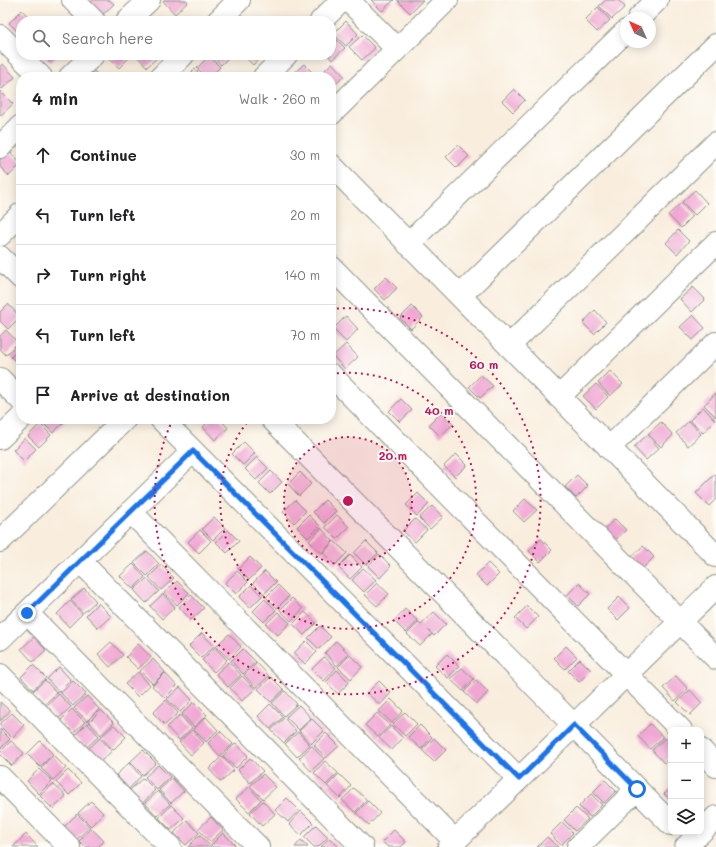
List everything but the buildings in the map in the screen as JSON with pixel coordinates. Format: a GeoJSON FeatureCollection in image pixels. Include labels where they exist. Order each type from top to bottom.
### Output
{"type":"FeatureCollection","features":[{"type":"Feature","properties":{"kind":"street"},"geometry":{"type":"LineString","coordinates":[[73,0],[89,16]]}},
{"type":"Feature","properties":{"kind":"street"},"geometry":{"type":"LineString","coordinates":[[133,16],[149,0]]}},
{"type":"Feature","properties":{"kind":"street"},"geometry":{"type":"LineString","coordinates":[[223,16],[239,0]]}},
{"type":"Feature","properties":{"kind":"street"},"geometry":{"type":"LineString","coordinates":[[325,16],[342,0]]}},
{"type":"Feature","properties":{"kind":"street"},"geometry":{"type":"LineString","coordinates":[[348,0],[397,49]]}},
{"type":"Feature","properties":{"kind":"street"},"geometry":{"type":"LineString","coordinates":[[336,109],[447,0]]}},
{"type":"Feature","properties":{"kind":"street"},"geometry":{"type":"LineString","coordinates":[[645,12],[657,0]]}},
{"type":"Feature","properties":{"kind":"street"},"geometry":{"type":"LineString","coordinates":[[0,36],[16,52]]}},
{"type":"Feature","properties":{"kind":"street"},"geometry":{"type":"LineString","coordinates":[[408,244],[620,37]]}},
{"type":"Feature","properties":{"kind":"street"},"geometry":{"type":"LineString","coordinates":[[460,296],[716,45]]}},
{"type":"Feature","properties":{"kind":"street"},"geometry":{"type":"LineString","coordinates":[[23,60],[35,72]]}},
{"type":"Feature","properties":{"kind":"street"},"geometry":{"type":"LineString","coordinates":[[75,72],[88,60]]}},
{"type":"Feature","properties":{"kind":"street"},"geometry":{"type":"LineString","coordinates":[[166,72],[178,60]]}},
{"type":"Feature","properties":{"kind":"street"},"geometry":{"type":"LineString","coordinates":[[269,72],[281,60]]}},
{"type":"Feature","properties":{"kind":"street"},"geometry":{"type":"LineString","coordinates":[[509,346],[716,143]]}},
{"type":"Feature","properties":{"kind":"street"},"geometry":{"type":"LineString","coordinates":[[336,171],[716,556]]}},
{"type":"Feature","properties":{"kind":"street"},"geometry":{"type":"LineString","coordinates":[[0,235],[16,219]]}},
{"type":"Feature","properties":{"kind":"street"},"geometry":{"type":"LineString","coordinates":[[559,397],[716,243]]}},
{"type":"Feature","properties":{"kind":"street"},"geometry":{"type":"LineString","coordinates":[[0,257],[16,273]]}},
{"type":"Feature","properties":{"kind":"street"},"geometry":{"type":"LineString","coordinates":[[336,272],[716,658]]}},
{"type":"Feature","properties":{"kind":"street"},"geometry":{"type":"LineString","coordinates":[[609,448],[716,343]]}},
{"type":"Feature","properties":{"kind":"street"},"geometry":{"type":"LineString","coordinates":[[0,379],[16,395]]}},
{"type":"Feature","properties":{"kind":"street"},"geometry":{"type":"LineString","coordinates":[[336,380],[678,727]]}},
{"type":"Feature","properties":{"kind":"street"},"geometry":{"type":"LineString","coordinates":[[0,438],[16,423]]}},
{"type":"Feature","properties":{"kind":"street"},"geometry":{"type":"LineString","coordinates":[[0,541],[120,424]]}},
{"type":"Feature","properties":{"kind":"street"},"geometry":{"type":"LineString","coordinates":[[166,424],[519,779]]}},
{"type":"Feature","properties":{"kind":"street"},"geometry":{"type":"LineString","coordinates":[[277,424],[668,821]]}},
{"type":"Feature","properties":{"kind":"street"},"geometry":{"type":"LineString","coordinates":[[0,639],[193,451]]}},
{"type":"Feature","properties":{"kind":"street"},"geometry":{"type":"LineString","coordinates":[[131,512],[452,844],[716,587]]}},
{"type":"Feature","properties":{"kind":"street"},"geometry":{"type":"LineString","coordinates":[[80,561],[362,847]]}},
{"type":"Feature","properties":{"kind":"street"},"geometry":{"type":"LineString","coordinates":[[27,613],[258,847]]}},
{"type":"Feature","properties":{"kind":"street"},"geometry":{"type":"LineString","coordinates":[[0,674],[170,847]]}},
{"type":"Feature","properties":{"kind":"street"},"geometry":{"type":"LineString","coordinates":[[704,753],[716,766]]}},
{"type":"Feature","properties":{"kind":"street"},"geometry":{"type":"LineString","coordinates":[[0,777],[69,847]]}},
{"type":"Feature","properties":{"kind":"street"},"geometry":{"type":"LineString","coordinates":[[578,847],[637,789]]}},
{"type":"Feature","properties":{"kind":"street"},"geometry":{"type":"LineString","coordinates":[[687,842],[716,817]]}},
{"type":"Feature","properties":{"kind":"route"},"geometry":{"type":"LineString","coordinates":[[27,613],[193,451],[519,779],[574,725],[637,789]]}}]}
